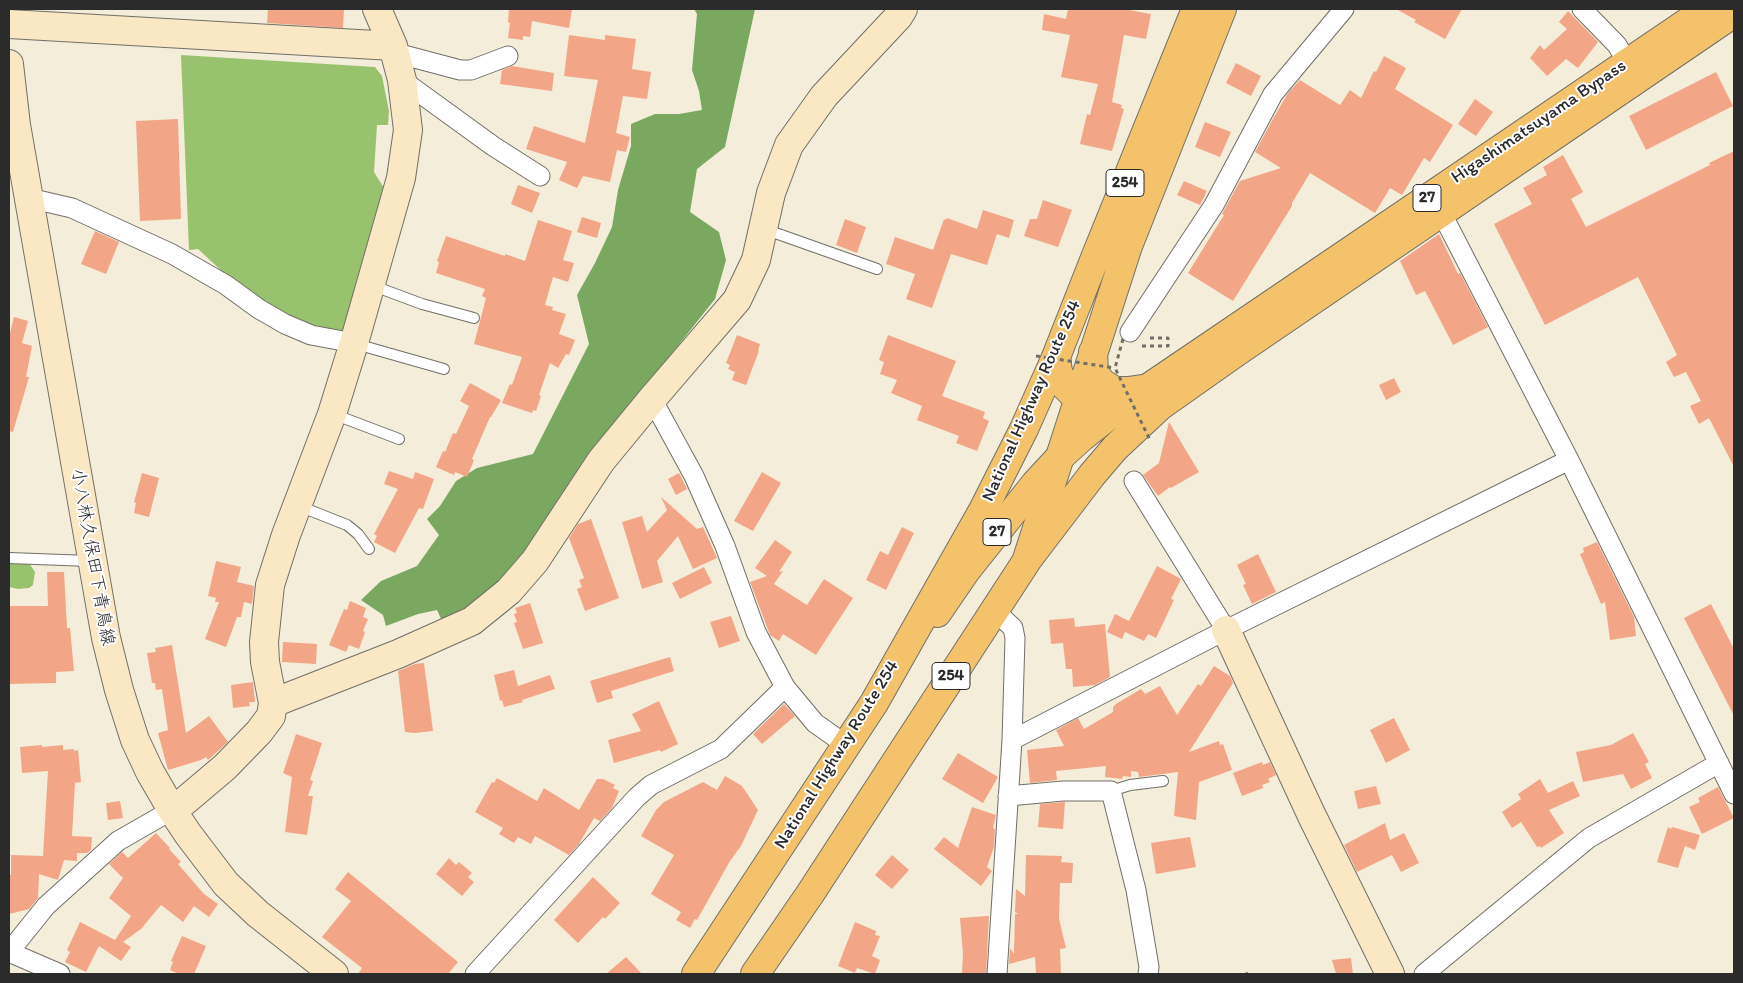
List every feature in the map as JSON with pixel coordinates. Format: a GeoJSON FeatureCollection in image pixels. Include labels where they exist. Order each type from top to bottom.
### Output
{"type":"FeatureCollection","features":[{"type":"Feature","properties":{"kind":"main road","name":"National Highway Route 254"},"geometry":{"type":"LineString","coordinates":[[696,974],[874,703],[982,512],[1024,429],[1046,356],[1095,258],[1196,9]]}},
{"type":"Feature","properties":{"kind":"main road","name":"National Highway Route 254"},"geometry":{"type":"LineString","coordinates":[[755,974],[815,886],[1026,562],[1128,246],[1222,9]]}},
{"type":"Feature","properties":{"kind":"main road","name":"Higashimatsuyama Bypass"},"geometry":{"type":"LineString","coordinates":[[1154,397],[1192,357],[1707,9]]}},
{"type":"Feature","properties":{"kind":"main road","name":"27"},"geometry":{"type":"LineString","coordinates":[[874,703],[965,572],[1035,484],[1061,456],[1109,415],[1154,397],[1238,350],[1734,13]]}},
{"type":"Feature","properties":{"kind":"main road"},"geometry":{"type":"LineString","coordinates":[[1093,352],[1094,372],[1102,384],[1115,391],[1128,391],[1154,397]]}},
{"type":"Feature","properties":{"kind":"main road"},"geometry":{"type":"LineString","coordinates":[[1046,356],[1058,372],[1065,386],[1078,399],[1094,409],[1109,415]]}},
{"type":"Feature","properties":{"kind":"main road","name":"27"},"geometry":{"type":"LineString","coordinates":[[1026,562],[1154,397]]}},
{"type":"Feature","properties":{"kind":"street"},"geometry":{"type":"LineString","coordinates":[[60,974],[9,952],[46,906],[118,841],[186,800],[225,767],[271,716],[273,703],[265,662],[264,642],[270,585],[286,535],[332,414],[401,178],[408,130],[402,80],[395,49],[377,9]]}},
{"type":"Feature","properties":{"kind":"street"},"geometry":{"type":"LineString","coordinates":[[273,703],[398,654],[472,621],[509,591],[535,561],[602,461],[652,399],[737,300],[756,260],[771,193],[789,145],[824,96],[898,17],[903,9]]}},
{"type":"Feature","properties":{"kind":"street"},"geometry":{"type":"LineString","coordinates":[[1132,339],[1154,298],[1214,205],[1273,94],[1344,9]]}},
{"type":"Feature","properties":{"kind":"street"},"geometry":{"type":"LineString","coordinates":[[1582,9],[1618,45],[1628,62]]}},
{"type":"Feature","properties":{"kind":"street"},"geometry":{"type":"LineString","coordinates":[[9,24],[395,49],[460,70],[471,70],[508,56]]}},
{"type":"Feature","properties":{"kind":"street","name":"小八林久保田下青鳥線"},"geometry":{"type":"LineString","coordinates":[[9,64],[12,125],[21,184],[106,638],[121,698],[135,740],[150,772],[172,810],[226,884],[258,914],[334,974]]}},
{"type":"Feature","properties":{"kind":"street"},"geometry":{"type":"LineString","coordinates":[[402,80],[493,146],[540,176]]}},
{"type":"Feature","properties":{"kind":"street"},"geometry":{"type":"LineString","coordinates":[[21,184],[172,254],[226,285],[259,309],[285,324],[311,335],[354,343]]}},
{"type":"Feature","properties":{"kind":"street"},"geometry":{"type":"LineString","coordinates":[[1441,212],[1569,460],[1734,794]]}},
{"type":"Feature","properties":{"kind":"street"},"geometry":{"type":"LineString","coordinates":[[652,399],[694,476],[725,546],[756,632],[785,687],[815,722],[846,745]]}},
{"type":"Feature","properties":{"kind":"street"},"geometry":{"type":"LineString","coordinates":[[1012,740],[1226,630],[1569,460]]}},
{"type":"Feature","properties":{"kind":"street"},"geometry":{"type":"LineString","coordinates":[[1134,481],[1226,630],[1311,814],[1390,974]]}},
{"type":"Feature","properties":{"kind":"street"},"geometry":{"type":"LineString","coordinates":[[995,611],[1013,628],[1014,665],[1012,740],[997,974]]}},
{"type":"Feature","properties":{"kind":"street"},"geometry":{"type":"LineString","coordinates":[[474,974],[637,796],[651,785],[721,749],[785,687]]}},
{"type":"Feature","properties":{"kind":"street"},"geometry":{"type":"LineString","coordinates":[[1424,974],[1589,838],[1718,764]]}},
{"type":"Feature","properties":{"kind":"street"},"geometry":{"type":"LineString","coordinates":[[1008,796],[1063,791],[1111,791],[1136,890],[1149,967],[1148,974]]}},
{"type":"Feature","properties":{"kind":"lane"},"geometry":{"type":"LineString","coordinates":[[763,229],[876,269]]}},
{"type":"Feature","properties":{"kind":"lane"},"geometry":{"type":"LineString","coordinates":[[371,285],[422,304],[474,318]]}},
{"type":"Feature","properties":{"kind":"lane"},"geometry":{"type":"LineString","coordinates":[[354,343],[444,369]]}},
{"type":"Feature","properties":{"kind":"lane"},"geometry":{"type":"LineString","coordinates":[[332,414],[399,439]]}},
{"type":"Feature","properties":{"kind":"lane"},"geometry":{"type":"LineString","coordinates":[[298,505],[347,525],[358,534],[370,549]]}},
{"type":"Feature","properties":{"kind":"lane"},"geometry":{"type":"LineString","coordinates":[[9,558],[93,561]]}},
{"type":"Feature","properties":{"kind":"lane"},"geometry":{"type":"LineString","coordinates":[[1111,791],[1130,785],[1163,781]]}},
{"type":"Feature","properties":{"kind":"path"},"geometry":{"type":"LineString","coordinates":[[1168,338],[1168,346],[1132,339],[1168,338]]}},
{"type":"Feature","properties":{"kind":"path"},"geometry":{"type":"LineString","coordinates":[[1115,368],[1132,339]]}},
{"type":"Feature","properties":{"kind":"path"},"geometry":{"type":"LineString","coordinates":[[1046,356],[1115,368]]}},
{"type":"Feature","properties":{"kind":"path"},"geometry":{"type":"LineString","coordinates":[[1115,368],[1150,440]]}},
{"type":"Feature","properties":{"kind":"green space"},"geometry":{"type":"Polygon","coordinates":[[[694,9],[755,9],[725,147],[697,169],[690,212],[719,232],[726,260],[715,299],[574,477],[520,566],[454,619],[442,621],[437,610],[418,614],[386,626],[383,615],[361,600],[381,581],[417,566],[439,535],[427,519],[440,506],[456,481],[477,468],[533,454],[589,344],[577,295],[612,227],[618,190],[631,146],[631,124],[655,114],[679,114],[702,110],[699,91],[692,70],[697,14],[694,9]]]}},
{"type":"Feature","properties":{"kind":"green space"},"geometry":{"type":"Polygon","coordinates":[[[181,55],[375,67],[382,76],[389,111],[388,125],[377,125],[374,172],[384,188],[344,336],[303,324],[259,299],[225,274],[198,249],[189,250],[181,55]]]}},
{"type":"Feature","properties":{"kind":"green space"},"geometry":{"type":"Polygon","coordinates":[[[9,563],[29,563],[35,572],[33,585],[29,588],[18,589],[9,587],[9,563]]]}},
{"type":"Feature","properties":{"kind":"building"},"geometry":{"type":"Polygon","coordinates":[[[268,9],[344,9],[343,28],[267,23],[268,9]]]}},
{"type":"Feature","properties":{"kind":"building"},"geometry":{"type":"Polygon","coordinates":[[[509,9],[572,9],[569,28],[532,21],[530,37],[523,36],[523,40],[508,38],[509,9]]]}},
{"type":"Feature","properties":{"kind":"building"},"geometry":{"type":"Polygon","coordinates":[[[1068,9],[1123,9],[1151,14],[1146,39],[1124,35],[1112,102],[1122,105],[1121,108],[1124,109],[1112,151],[1080,144],[1087,114],[1090,115],[1098,84],[1061,77],[1070,35],[1042,30],[1044,14],[1066,19],[1068,9]]]}},
{"type":"Feature","properties":{"kind":"building"},"geometry":{"type":"Polygon","coordinates":[[[1396,9],[1462,9],[1445,39],[1414,22],[1416,20],[1396,9]]]}},
{"type":"Feature","properties":{"kind":"building"},"geometry":{"type":"Polygon","coordinates":[[[1568,11],[1598,42],[1578,68],[1566,59],[1547,76],[1530,58],[1540,45],[1544,50],[1567,29],[1559,22],[1568,11]]]}},
{"type":"Feature","properties":{"kind":"building"},"geometry":{"type":"Polygon","coordinates":[[[569,35],[605,40],[605,35],[636,39],[632,69],[651,72],[647,99],[623,96],[616,133],[630,137],[626,152],[617,150],[610,182],[583,176],[577,188],[559,180],[567,162],[526,149],[534,126],[585,143],[598,80],[564,76],[569,35]]]}},
{"type":"Feature","properties":{"kind":"building"},"geometry":{"type":"Polygon","coordinates":[[[1384,56],[1406,68],[1395,89],[1453,125],[1430,162],[1424,158],[1402,195],[1390,188],[1375,213],[1310,173],[1292,206],[1233,301],[1188,273],[1224,215],[1222,214],[1240,181],[1281,168],[1255,152],[1288,93],[1300,80],[1340,105],[1350,90],[1361,98],[1374,71],[1376,72],[1384,56]]]}},
{"type":"Feature","properties":{"kind":"building"},"geometry":{"type":"Polygon","coordinates":[[[1236,63],[1261,76],[1251,96],[1226,83],[1236,63]]]}},
{"type":"Feature","properties":{"kind":"building"},"geometry":{"type":"Polygon","coordinates":[[[512,66],[554,73],[552,91],[500,84],[502,70],[512,66]]]}},
{"type":"Feature","properties":{"kind":"building"},"geometry":{"type":"Polygon","coordinates":[[[1716,72],[1733,106],[1646,150],[1629,116],[1716,72]]]}},
{"type":"Feature","properties":{"kind":"building"},"geometry":{"type":"Polygon","coordinates":[[[1475,99],[1493,112],[1476,136],[1458,124],[1475,99]]]}},
{"type":"Feature","properties":{"kind":"building"},"geometry":{"type":"Polygon","coordinates":[[[178,119],[181,219],[140,221],[136,121],[178,119]]]}},
{"type":"Feature","properties":{"kind":"building"},"geometry":{"type":"Polygon","coordinates":[[[1205,122],[1231,132],[1220,157],[1195,147],[1205,122]]]}},
{"type":"Feature","properties":{"kind":"building"},"geometry":{"type":"Polygon","coordinates":[[[1734,151],[1734,467],[1709,418],[1699,424],[1690,406],[1701,401],[1686,372],[1674,377],[1666,362],[1677,355],[1638,277],[1545,325],[1494,224],[1532,204],[1523,188],[1547,175],[1543,167],[1563,155],[1583,192],[1571,199],[1586,227],[1734,151]]]}},
{"type":"Feature","properties":{"kind":"building"},"geometry":{"type":"Polygon","coordinates":[[[1184,181],[1207,191],[1200,205],[1177,195],[1184,181]]]}},
{"type":"Feature","properties":{"kind":"building"},"geometry":{"type":"Polygon","coordinates":[[[518,185],[540,193],[532,213],[511,204],[518,185]]]}},
{"type":"Feature","properties":{"kind":"building"},"geometry":{"type":"Polygon","coordinates":[[[1043,200],[1072,210],[1058,247],[1024,236],[1030,219],[1037,219],[1043,200]]]}},
{"type":"Feature","properties":{"kind":"building"},"geometry":{"type":"Polygon","coordinates":[[[983,210],[1014,220],[1009,238],[997,234],[987,265],[951,254],[932,308],[906,299],[915,274],[886,264],[895,237],[933,250],[944,219],[946,220],[947,218],[977,229],[983,210]]]}},
{"type":"Feature","properties":{"kind":"building"},"geometry":{"type":"Polygon","coordinates":[[[582,217],[601,223],[597,238],[577,232],[582,217]]]}},
{"type":"Feature","properties":{"kind":"building"},"geometry":{"type":"Polygon","coordinates":[[[845,219],[866,227],[857,253],[836,245],[845,219]]]}},
{"type":"Feature","properties":{"kind":"building"},"geometry":{"type":"Polygon","coordinates":[[[538,220],[572,231],[563,260],[574,263],[568,282],[553,277],[545,305],[553,307],[552,310],[566,314],[559,334],[575,340],[569,355],[566,354],[558,368],[550,363],[539,395],[541,396],[536,411],[533,410],[532,413],[502,403],[510,384],[512,385],[522,357],[474,344],[486,298],[482,296],[485,289],[436,273],[439,262],[437,261],[446,236],[525,261],[538,220]]]}},
{"type":"Feature","properties":{"kind":"building"},"geometry":{"type":"Polygon","coordinates":[[[95,231],[119,242],[106,274],[81,264],[95,231]]]}},
{"type":"Feature","properties":{"kind":"building"},"geometry":{"type":"Polygon","coordinates":[[[1439,234],[1458,274],[1460,273],[1488,327],[1453,345],[1425,291],[1416,295],[1400,261],[1439,234]]]}},
{"type":"Feature","properties":{"kind":"building"},"geometry":{"type":"Polygon","coordinates":[[[14,317],[28,321],[22,343],[32,346],[26,377],[29,377],[13,432],[9,431],[9,337],[14,317]]]}},
{"type":"Feature","properties":{"kind":"building"},"geometry":{"type":"Polygon","coordinates":[[[737,335],[760,344],[746,385],[732,380],[735,372],[728,369],[730,365],[726,363],[737,335]]]}},
{"type":"Feature","properties":{"kind":"building"},"geometry":{"type":"Polygon","coordinates":[[[888,335],[956,361],[942,396],[985,412],[983,418],[989,421],[977,451],[956,443],[959,436],[917,420],[922,406],[891,393],[897,380],[880,374],[884,362],[879,360],[888,335]]]}},
{"type":"Feature","properties":{"kind":"building"},"geometry":{"type":"Polygon","coordinates":[[[1394,378],[1401,392],[1386,400],[1379,385],[1394,378]]]}},
{"type":"Feature","properties":{"kind":"building"},"geometry":{"type":"Polygon","coordinates":[[[470,383],[501,400],[490,417],[472,459],[474,460],[467,477],[455,472],[454,475],[436,467],[453,433],[456,434],[469,406],[460,401],[470,383]]]}},
{"type":"Feature","properties":{"kind":"building"},"geometry":{"type":"Polygon","coordinates":[[[1169,422],[1199,472],[1170,487],[1158,496],[1143,475],[1159,463],[1169,422]]]}},
{"type":"Feature","properties":{"kind":"building"},"geometry":{"type":"Polygon","coordinates":[[[389,471],[413,479],[415,472],[434,479],[423,509],[419,508],[395,553],[374,542],[377,536],[374,534],[398,489],[384,484],[389,471]]]}},
{"type":"Feature","properties":{"kind":"building"},"geometry":{"type":"Polygon","coordinates":[[[762,472],[781,483],[753,531],[734,521],[762,472]]]}},
{"type":"Feature","properties":{"kind":"building"},"geometry":{"type":"Polygon","coordinates":[[[142,473],[159,478],[149,517],[134,513],[136,503],[134,502],[142,473]]]}},
{"type":"Feature","properties":{"kind":"building"},"geometry":{"type":"Polygon","coordinates":[[[679,473],[687,489],[676,495],[668,479],[679,473]]]}},
{"type":"Feature","properties":{"kind":"building"},"geometry":{"type":"Polygon","coordinates":[[[661,497],[697,529],[703,527],[717,558],[693,569],[678,536],[657,561],[663,582],[642,589],[622,522],[642,516],[647,532],[667,510],[661,497]]]}},
{"type":"Feature","properties":{"kind":"building"},"geometry":{"type":"Polygon","coordinates":[[[591,519],[619,598],[585,611],[577,589],[582,587],[579,580],[584,578],[569,538],[578,524],[591,519]]]}},
{"type":"Feature","properties":{"kind":"building"},"geometry":{"type":"Polygon","coordinates":[[[902,527],[914,533],[886,590],[866,580],[880,551],[888,555],[902,527]]]}},
{"type":"Feature","properties":{"kind":"building"},"geometry":{"type":"Polygon","coordinates":[[[775,540],[792,552],[779,572],[783,571],[774,584],[807,605],[824,579],[853,598],[816,655],[783,634],[779,641],[770,635],[750,582],[767,576],[755,568],[775,540]]]}},
{"type":"Feature","properties":{"kind":"building"},"geometry":{"type":"Polygon","coordinates":[[[1597,542],[1634,617],[1636,636],[1610,640],[1605,602],[1601,604],[1580,554],[1584,552],[1583,548],[1597,542]]]}},
{"type":"Feature","properties":{"kind":"building"},"geometry":{"type":"Polygon","coordinates":[[[1258,554],[1276,592],[1252,604],[1243,585],[1246,584],[1237,565],[1258,554]]]}},
{"type":"Feature","properties":{"kind":"building"},"geometry":{"type":"Polygon","coordinates":[[[216,561],[241,567],[237,582],[254,586],[252,604],[244,602],[241,617],[237,617],[226,647],[205,639],[219,602],[215,602],[216,598],[208,596],[216,561]]]}},
{"type":"Feature","properties":{"kind":"building"},"geometry":{"type":"Polygon","coordinates":[[[1157,566],[1181,579],[1171,599],[1174,600],[1156,638],[1148,634],[1144,641],[1125,632],[1122,639],[1107,632],[1115,614],[1129,621],[1157,566]]]}},
{"type":"Feature","properties":{"kind":"building"},"geometry":{"type":"Polygon","coordinates":[[[704,567],[712,583],[680,599],[672,583],[704,567]]]}},
{"type":"Feature","properties":{"kind":"building"},"geometry":{"type":"Polygon","coordinates":[[[47,572],[64,572],[67,628],[70,628],[74,671],[56,672],[56,683],[9,684],[9,606],[48,606],[47,572]]]}},
{"type":"Feature","properties":{"kind":"building"},"geometry":{"type":"Polygon","coordinates":[[[350,601],[366,608],[363,617],[368,619],[359,649],[349,645],[346,652],[329,645],[344,609],[347,610],[350,601]]]}},
{"type":"Feature","properties":{"kind":"building"},"geometry":{"type":"Polygon","coordinates":[[[530,603],[543,643],[523,649],[514,623],[517,622],[514,614],[517,613],[515,608],[530,603]]]}},
{"type":"Feature","properties":{"kind":"building"},"geometry":{"type":"Polygon","coordinates":[[[1711,604],[1734,649],[1734,716],[1684,618],[1711,604]]]}},
{"type":"Feature","properties":{"kind":"building"},"geometry":{"type":"Polygon","coordinates":[[[731,616],[740,641],[719,648],[710,622],[731,616]]]}},
{"type":"Feature","properties":{"kind":"building"},"geometry":{"type":"Polygon","coordinates":[[[1074,618],[1075,627],[1105,624],[1110,677],[1095,685],[1073,687],[1072,669],[1066,669],[1063,643],[1051,644],[1049,620],[1074,618]]]}},
{"type":"Feature","properties":{"kind":"building"},"geometry":{"type":"Polygon","coordinates":[[[283,642],[317,644],[316,664],[282,662],[283,642]]]}},
{"type":"Feature","properties":{"kind":"building"},"geometry":{"type":"Polygon","coordinates":[[[172,645],[186,733],[209,716],[228,742],[208,760],[206,757],[168,770],[158,733],[168,730],[162,689],[156,690],[155,683],[152,683],[147,653],[156,652],[155,648],[172,645]]]}},
{"type":"Feature","properties":{"kind":"building"},"geometry":{"type":"Polygon","coordinates":[[[670,657],[674,671],[611,691],[613,698],[597,703],[590,681],[670,657]]]}},
{"type":"Feature","properties":{"kind":"building"},"geometry":{"type":"Polygon","coordinates":[[[424,663],[433,731],[405,732],[398,671],[415,664],[424,663]]]}},
{"type":"Feature","properties":{"kind":"building"},"geometry":{"type":"Polygon","coordinates":[[[1214,666],[1230,676],[1233,683],[1189,752],[1219,741],[1220,745],[1223,744],[1232,770],[1199,782],[1196,820],[1174,816],[1178,772],[1139,777],[1138,772],[1131,771],[1131,777],[1123,776],[1122,779],[1105,777],[1106,766],[1056,771],[1057,780],[1030,783],[1027,750],[1064,746],[1056,730],[1078,718],[1084,729],[1113,712],[1113,707],[1116,704],[1141,689],[1145,694],[1160,686],[1177,715],[1198,684],[1201,686],[1214,666]]]}},
{"type":"Feature","properties":{"kind":"building"},"geometry":{"type":"Polygon","coordinates":[[[514,670],[518,686],[550,675],[555,689],[522,700],[523,702],[504,707],[502,700],[500,701],[494,675],[514,670]]]}},
{"type":"Feature","properties":{"kind":"building"},"geometry":{"type":"Polygon","coordinates":[[[253,682],[255,702],[249,702],[250,706],[233,708],[231,685],[253,682]]]}},
{"type":"Feature","properties":{"kind":"building"},"geometry":{"type":"Polygon","coordinates":[[[659,701],[678,744],[661,752],[660,750],[614,763],[608,740],[641,731],[632,714],[659,701]]]}},
{"type":"Feature","properties":{"kind":"building"},"geometry":{"type":"Polygon","coordinates":[[[784,704],[795,716],[762,744],[753,734],[784,704]]]}},
{"type":"Feature","properties":{"kind":"building"},"geometry":{"type":"Polygon","coordinates":[[[1394,718],[1410,750],[1386,763],[1370,730],[1394,718]]]}},
{"type":"Feature","properties":{"kind":"building"},"geometry":{"type":"Polygon","coordinates":[[[1633,733],[1649,762],[1645,764],[1652,778],[1631,789],[1623,774],[1583,782],[1576,752],[1611,745],[1633,733]]]}},
{"type":"Feature","properties":{"kind":"building"},"geometry":{"type":"Polygon","coordinates":[[[296,734],[322,743],[310,780],[313,781],[308,796],[313,796],[307,835],[285,832],[292,777],[283,773],[296,734]]]}},
{"type":"Feature","properties":{"kind":"building"},"geometry":{"type":"Polygon","coordinates":[[[42,745],[42,747],[63,745],[63,750],[78,750],[81,782],[75,783],[72,836],[92,837],[91,850],[87,853],[77,853],[77,861],[64,860],[58,880],[39,874],[38,898],[29,909],[9,914],[11,855],[43,856],[48,771],[22,773],[20,747],[42,745]]]}},
{"type":"Feature","properties":{"kind":"building"},"geometry":{"type":"Polygon","coordinates":[[[958,753],[998,777],[983,803],[942,779],[958,753]]]}},
{"type":"Feature","properties":{"kind":"building"},"geometry":{"type":"Polygon","coordinates":[[[1262,762],[1263,765],[1270,762],[1276,775],[1268,779],[1270,782],[1262,785],[1263,788],[1242,796],[1233,773],[1262,762]]]}},
{"type":"Feature","properties":{"kind":"building"},"geometry":{"type":"Polygon","coordinates":[[[725,776],[742,786],[758,810],[741,846],[730,861],[697,920],[695,919],[690,928],[676,920],[681,912],[651,894],[674,855],[641,836],[656,810],[664,802],[703,782],[717,790],[725,776]]]}},
{"type":"Feature","properties":{"kind":"building"},"geometry":{"type":"Polygon","coordinates":[[[497,778],[537,801],[544,788],[579,810],[597,779],[603,779],[615,785],[613,788],[619,791],[612,808],[600,821],[594,818],[579,844],[569,855],[535,836],[531,844],[518,837],[514,843],[499,834],[503,828],[475,812],[492,782],[494,783],[497,778]]]}},
{"type":"Feature","properties":{"kind":"building"},"geometry":{"type":"Polygon","coordinates":[[[1540,779],[1548,793],[1573,781],[1580,796],[1549,810],[1564,833],[1541,848],[1540,846],[1537,847],[1521,822],[1512,828],[1502,812],[1521,799],[1518,794],[1540,779]]]}},
{"type":"Feature","properties":{"kind":"building"},"geometry":{"type":"Polygon","coordinates":[[[1376,786],[1381,804],[1358,809],[1354,791],[1376,786]]]}},
{"type":"Feature","properties":{"kind":"building"},"geometry":{"type":"Polygon","coordinates":[[[1718,787],[1734,818],[1702,834],[1689,807],[1700,802],[1698,798],[1718,787]]]}},
{"type":"Feature","properties":{"kind":"building"},"geometry":{"type":"Polygon","coordinates":[[[120,801],[123,818],[108,820],[106,803],[120,801]]]}},
{"type":"Feature","properties":{"kind":"building"},"geometry":{"type":"Polygon","coordinates":[[[1065,802],[1063,829],[1038,827],[1040,804],[1065,802]]]}},
{"type":"Feature","properties":{"kind":"building"},"geometry":{"type":"Polygon","coordinates":[[[972,807],[996,815],[993,828],[995,829],[994,847],[987,867],[992,871],[981,886],[934,849],[944,837],[958,848],[972,807]]]}},
{"type":"Feature","properties":{"kind":"building"},"geometry":{"type":"Polygon","coordinates":[[[1385,823],[1390,840],[1404,833],[1419,863],[1401,872],[1392,855],[1357,872],[1344,845],[1385,823]]]}},
{"type":"Feature","properties":{"kind":"building"},"geometry":{"type":"Polygon","coordinates":[[[1668,827],[1700,835],[1695,850],[1685,846],[1678,868],[1657,862],[1668,827]]]}},
{"type":"Feature","properties":{"kind":"building"},"geometry":{"type":"Polygon","coordinates":[[[156,833],[181,862],[178,864],[204,894],[218,904],[209,917],[194,906],[183,922],[161,905],[141,929],[123,942],[131,947],[121,961],[99,946],[86,972],[65,962],[70,952],[67,950],[80,922],[115,940],[131,916],[109,898],[123,878],[109,864],[122,852],[128,858],[156,833]]]}},
{"type":"Feature","properties":{"kind":"building"},"geometry":{"type":"Polygon","coordinates":[[[1190,837],[1196,867],[1156,874],[1151,843],[1190,837]]]}},
{"type":"Feature","properties":{"kind":"building"},"geometry":{"type":"Polygon","coordinates":[[[892,855],[909,870],[892,889],[875,875],[892,855]]]}},
{"type":"Feature","properties":{"kind":"building"},"geometry":{"type":"Polygon","coordinates":[[[1026,855],[1062,856],[1061,862],[1073,863],[1072,883],[1060,883],[1059,919],[1066,948],[1060,949],[1061,974],[1036,974],[1035,957],[1009,964],[1010,948],[1014,954],[1015,914],[1018,914],[1015,912],[1016,889],[1025,896],[1026,855]]]}},
{"type":"Feature","properties":{"kind":"building"},"geometry":{"type":"Polygon","coordinates":[[[449,858],[456,865],[459,862],[472,873],[468,877],[474,882],[462,896],[436,874],[449,858]]]}},
{"type":"Feature","properties":{"kind":"building"},"geometry":{"type":"Polygon","coordinates":[[[348,872],[458,962],[448,974],[358,974],[362,968],[322,937],[351,901],[335,889],[348,872]]]}},
{"type":"Feature","properties":{"kind":"building"},"geometry":{"type":"Polygon","coordinates":[[[593,877],[620,903],[605,919],[603,917],[578,943],[554,920],[593,877]]]}},
{"type":"Feature","properties":{"kind":"building"},"geometry":{"type":"Polygon","coordinates":[[[989,916],[986,974],[962,974],[963,954],[960,918],[989,916]]]}},
{"type":"Feature","properties":{"kind":"building"},"geometry":{"type":"Polygon","coordinates":[[[855,922],[876,931],[875,935],[880,936],[872,956],[880,960],[875,974],[857,968],[855,973],[838,966],[855,922]]]}},
{"type":"Feature","properties":{"kind":"building"},"geometry":{"type":"Polygon","coordinates":[[[182,936],[206,946],[194,974],[179,974],[170,970],[173,962],[171,961],[182,936]]]}},
{"type":"Feature","properties":{"kind":"building"},"geometry":{"type":"Polygon","coordinates":[[[626,957],[642,974],[606,974],[626,957]]]}},
{"type":"Feature","properties":{"kind":"building"},"geometry":{"type":"Polygon","coordinates":[[[1351,958],[1353,974],[1336,974],[1332,960],[1351,958]]]}}]}
